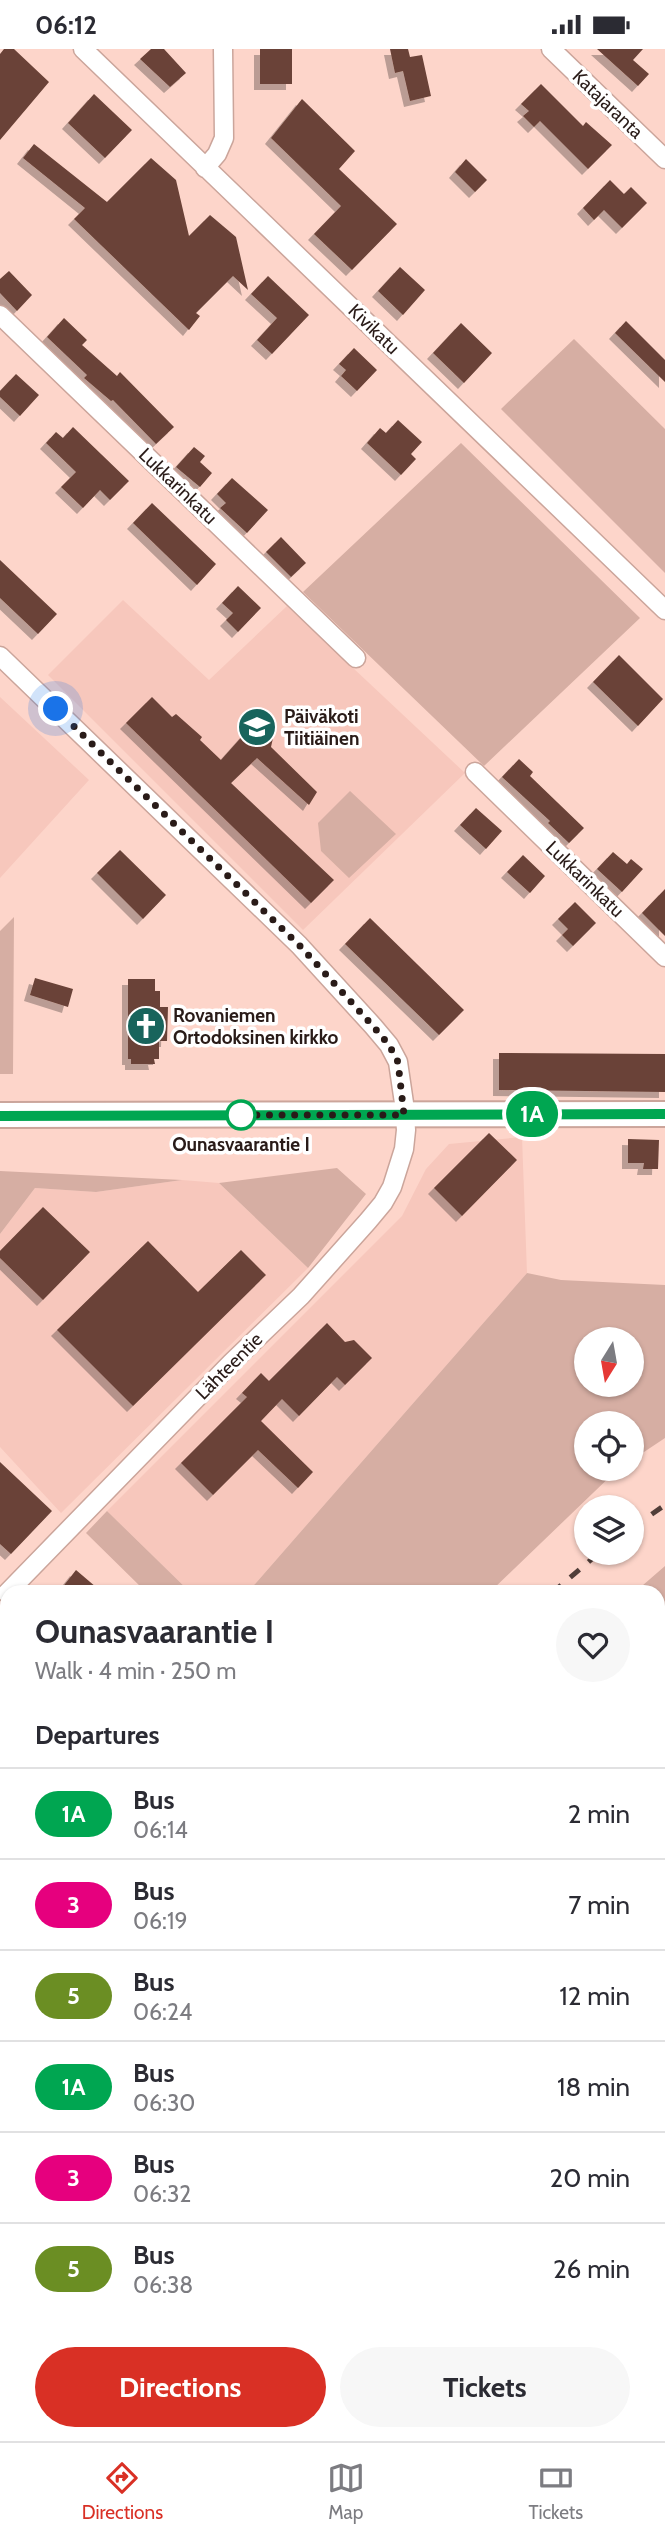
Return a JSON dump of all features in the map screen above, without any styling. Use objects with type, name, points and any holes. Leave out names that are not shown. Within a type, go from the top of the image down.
[{"type":"street","name":"Kivikatu","points":[[83,49],[665,610]]},
{"type":"street","points":[[205,168],[217,154],[225,138],[223,49]]},
{"type":"street","name":"Katajaranta","points":[[551,49],[665,159]]},
{"type":"street","name":"Lukkarinkatu","points":[[0,315],[355,658]]},
{"type":"street","name":"Lähteentie","points":[[0,656],[289,936],[373,1026],[389,1045],[398,1062],[404,1115],[404,1149],[396,1177],[383,1203],[302,1296],[231,1363],[15,1585]]},
{"type":"street","name":"Lukkarinkatu","points":[[475,772],[665,957]]},
{"type":"street","points":[[0,1115],[665,1114]]},
{"type":"shaded area","points":[[574,339],[665,429],[665,573],[501,409]]},
{"type":"shaded area","points":[[461,443],[640,618],[484,766],[303,592]]},
{"type":"shaded area","name":"Päiväkoti Tiitiäinen","points":[[123,600],[209,680],[287,606],[465,773],[303,930],[48,675]]},
{"type":"shaded area","points":[[0,697],[89,780],[0,878]]},
{"type":"shaded area","points":[[350,791],[396,834],[349,878],[321,851],[318,823]]},
{"type":"shaded area","points":[[14,917],[13,1074],[0,1074],[0,931]]},
{"type":"shaded area","points":[[522,1137],[527,1273],[254,1585],[183,1585],[107,1511],[402,1216],[426,1169],[449,1144]]},
{"type":"shaded area","points":[[337,1168],[366,1194],[308,1268],[219,1183]]},
{"type":"shaded area","points":[[0,1171],[182,1180],[96,1192],[35,1188],[0,1234]]},
{"type":"shaded area","points":[[182,1180],[219,1183],[308,1268],[61,1513],[0,1447],[0,1234],[35,1188],[96,1192]]},
{"type":"shaded area","points":[[527,1273],[561,1280],[665,1285],[665,1438],[644,1452],[644,1411],[574,1411],[574,1481],[605,1481],[591,1495],[574,1495],[574,1511],[497,1585],[254,1585]]},
{"type":"shaded area","points":[[107,1511],[183,1585],[139,1585],[86,1533]]},
{"type":"shaded area","points":[[665,1566],[665,1585],[643,1585]]},
{"type":"building","points":[[4,49],[14,49],[49,82],[0,140],[0,54]]},
{"type":"building","points":[[151,49],[164,49],[186,73],[170,87],[140,59]]},
{"type":"building","points":[[260,49],[292,49],[292,84],[260,84]]},
{"type":"building","points":[[390,49],[408,49],[410,57],[422,55],[431,96],[410,101],[403,71],[395,73]]},
{"type":"building","points":[[597,49],[643,49],[633,60],[649,74],[638,86]]},
{"type":"building","points":[[541,84],[583,126],[586,122],[612,145],[588,169],[540,121],[534,127],[523,116],[529,111],[521,104]]},
{"type":"building","points":[[94,94],[132,130],[105,158],[68,123]]},
{"type":"building","points":[[302,99],[355,151],[339,169],[397,224],[352,270],[314,234],[341,206],[271,138]]},
{"type":"building","points":[[34,144],[107,202],[151,158],[176,180],[189,236],[210,215],[236,237],[248,290],[233,276],[196,313],[200,316],[189,330],[74,219],[85,208],[23,158]]},
{"type":"building","points":[[466,159],[487,180],[475,192],[455,172]]},
{"type":"building","points":[[610,180],[624,194],[631,187],[647,203],[622,228],[604,210],[594,220],[583,208]]},
{"type":"building","points":[[400,267],[425,290],[403,315],[378,291]]},
{"type":"building","points":[[9,271],[32,295],[17,311],[0,293],[0,279]]},
{"type":"building","points":[[268,276],[309,315],[272,354],[257,340],[277,318],[251,294]]},
{"type":"building","points":[[64,318],[87,340],[82,345],[117,376],[120,372],[174,427],[156,444],[113,400],[84,378],[87,375],[47,337]]},
{"type":"building","points":[[626,321],[665,360],[665,382],[615,333]]},
{"type":"building","points":[[461,323],[492,353],[464,383],[433,353]]},
{"type":"building","points":[[354,348],[377,370],[357,391],[341,376],[346,370],[339,364]]},
{"type":"building","points":[[16,374],[39,395],[20,416],[0,397],[0,391]]},
{"type":"building","points":[[398,420],[422,442],[411,454],[416,459],[401,475],[367,443],[380,428],[386,433]]},
{"type":"building","points":[[73,427],[129,481],[110,500],[100,490],[83,508],[61,487],[76,472],[46,443],[56,432],[63,438]]},
{"type":"building","points":[[194,447],[205,456],[200,462],[212,473],[200,487],[176,467]]},
{"type":"building","points":[[232,478],[268,510],[247,533],[220,508],[226,503],[217,494]]},
{"type":"building","points":[[152,503],[216,564],[197,585],[133,523]]},
{"type":"building","points":[[281,537],[306,563],[291,577],[266,552]]},
{"type":"building","points":[[0,560],[57,614],[38,634],[0,598]]},
{"type":"building","points":[[238,586],[261,608],[238,632],[226,620],[233,613],[222,603]]},
{"type":"building","points":[[619,655],[663,699],[638,726],[593,682]]},
{"type":"building","points":[[152,697],[172,717],[176,714],[202,737],[200,740],[221,760],[254,723],[273,738],[271,747],[317,792],[309,805],[257,758],[231,783],[334,880],[311,903],[126,723]]},
{"type":"building","points":[[519,759],[533,772],[530,776],[584,828],[569,843],[548,823],[550,821],[502,777]]},
{"type":"building","points":[[476,808],[502,831],[486,849],[460,825]]},
{"type":"building","points":[[120,850],[166,895],[143,919],[97,873]]},
{"type":"building","points":[[613,852],[627,864],[631,859],[643,869],[622,892],[597,869]]},
{"type":"building","points":[[523,855],[545,876],[530,893],[507,872]]},
{"type":"building","points":[[665,889],[665,936],[642,913]]},
{"type":"building","points":[[575,902],[596,923],[573,946],[562,935],[568,929],[558,919]]},
{"type":"building","points":[[370,918],[464,1010],[439,1035],[345,944]]},
{"type":"building","points":[[35,978],[73,989],[68,1007],[30,995]]},
{"type":"building","points":[[128,979],[155,979],[155,991],[160,991],[160,1007],[168,1007],[167,1041],[159,1041],[159,1059],[154,1059],[155,1064],[131,1064],[131,1059],[128,1059]]},
{"type":"building","points":[[499,1053],[665,1054],[665,1092],[499,1090]]},
{"type":"building","points":[[489,1133],[517,1160],[462,1216],[434,1188]]},
{"type":"building","points":[[628,1139],[659,1140],[658,1169],[643,1169],[644,1163],[628,1163]]},
{"type":"building","points":[[43,1207],[90,1252],[43,1300],[0,1258],[0,1251]]},
{"type":"building","points":[[148,1241],[198,1292],[241,1250],[266,1275],[133,1406],[57,1330]]},
{"type":"building","points":[[327,1323],[345,1342],[354,1340],[372,1358],[345,1385],[337,1377],[299,1416],[282,1399],[261,1421],[313,1472],[298,1488],[258,1450],[213,1495],[181,1463],[247,1397],[242,1393],[261,1373],[269,1381]]},
{"type":"building","points":[[0,1462],[52,1511],[11,1554],[0,1544]]},
{"type":"building","points":[[76,1570],[94,1585],[64,1585]]},
{"type":"railway","points":[[644,1520],[665,1505]]},
{"type":"railway","points":[[561,1585],[585,1565]]},
{"type":"bus line","name":"1A","points":[[0,1116],[665,1114]]},
{"type":"place","name":"Päiväkoti Tiitiäinen","points":[[257,727]]},
{"type":"place","name":"Rovaniemen Ortodoksinen kirkko","points":[[146,1026]]},
{"type":"place","name":"Ounasvaarantie I","points":[[241,1115]]},
{"type":"route","points":[[56,709],[301,947],[373,1026],[389,1045],[398,1062],[404,1115],[241,1115]]}]
